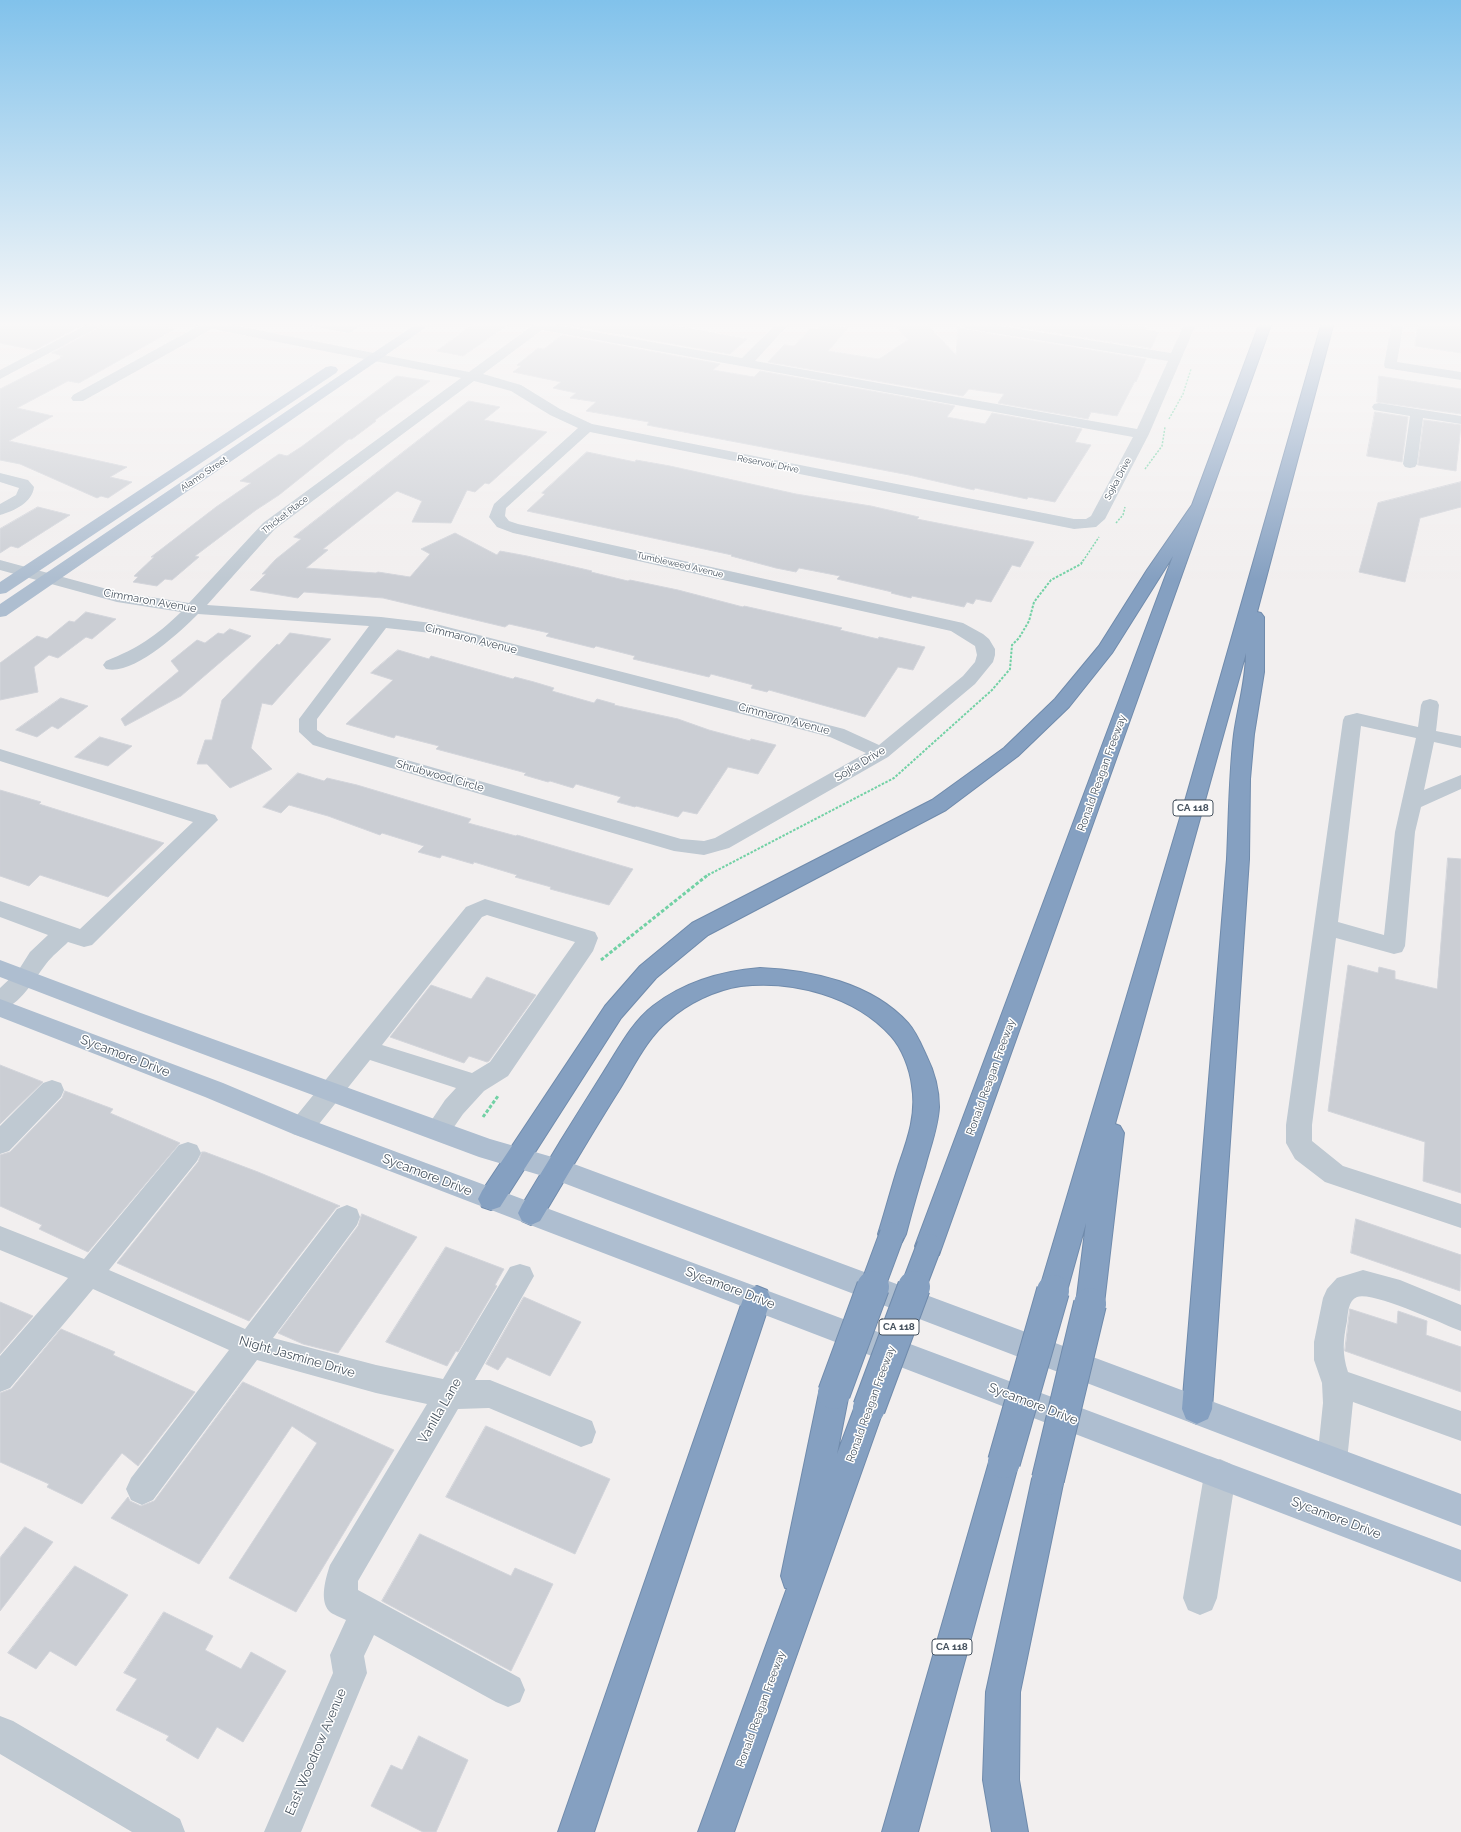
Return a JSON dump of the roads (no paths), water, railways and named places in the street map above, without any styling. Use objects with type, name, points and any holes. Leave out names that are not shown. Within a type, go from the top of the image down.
[{"type":"highway","name":"Ronald Reagan Freeway","points":[[716,1832],[869,1408],[1235,407]]},
{"type":"highway","name":"CA 118","points":[[900,1832],[1004,1462],[1119,1068],[1305,407]]},
{"type":"highway","points":[[491,1199],[613,1012],[648,972],[700,929],[760,896],[939,805],[1011,752],[1062,702],[1106,649],[1155,570],[1200,504]]},
{"type":"highway","points":[[1197,1410],[1238,859],[1243,742],[1254,672],[1256,584]]},
{"type":"highway","points":[[531,1213],[643,1032],[660,1013],[686,996],[710,986],[732,980],[768,977],[799,979],[827,987],[861,1001],[881,1014],[900,1030],[914,1053],[925,1088],[925,1123],[892,1234],[834,1393],[781,1652]]},
{"type":"highway","points":[[1010,1832],[1001,1780],[1003,1692],[1048,1479],[1090,1304],[1119,1068]]},
{"type":"highway","points":[[576,1832],[758,1299]]},
{"type":"main road","name":"Alamo Street","points":[[0,589],[275,407]]},
{"type":"main road","name":"Alamo Street","points":[[0,612],[303,407]]},
{"type":"main road","points":[[0,968],[488,1149],[557,1169],[1461,1510]]},
{"type":"main road","name":"Sycamore Drive","points":[[0,1008],[214,1090],[302,1127],[1220,1475],[1259,1488],[1461,1566]]},
{"type":"street","name":"Thicket Place","points":[[112,665],[140,653],[157,642],[193,609],[245,550],[269,526],[429,407]]},
{"type":"street","name":"Reservoir Drive","points":[[548,407],[587,427],[1074,524],[1090,524]]},
{"type":"street","points":[[996,407],[1142,434]]},
{"type":"street","name":"Sojka Drive","points":[[1090,524],[1097,519],[1142,434],[1154,407]]},
{"type":"street","points":[[1382,407],[1461,420]]},
{"type":"street","points":[[1410,464],[1417,413]]},
{"type":"street","name":"Tumbleweed Avenue","points":[[587,427],[499,507],[497,517],[503,524],[513,528],[957,627],[972,634],[980,640],[985,647]]},
{"type":"street","points":[[0,477],[23,483],[26,487],[26,493],[21,499],[0,510]]},
{"type":"street","name":"Cimmaron Avenue","points":[[0,564],[48,579],[117,597],[193,609],[381,622],[432,628],[812,726],[837,733],[882,753]]},
{"type":"street","name":"Shrubwood Circle","points":[[381,622],[308,719],[308,732],[320,741],[681,846],[704,848]]},
{"type":"street","name":"Sojka Drive","points":[[704,848],[722,843],[882,753],[980,669],[987,655],[985,647]]},
{"type":"street","points":[[1326,927],[1394,946],[1405,832],[1426,734],[1430,706]]},
{"type":"street","points":[[1461,742],[1357,719],[1352,720],[1299,1125],[1300,1143],[1304,1151],[1334,1174],[1461,1216]]},
{"type":"street","points":[[0,755],[208,820],[84,939],[0,909]]},
{"type":"street","points":[[1411,803],[1461,781]]},
{"type":"street","points":[[302,1127],[366,1049],[474,912],[485,907],[587,938],[585,945],[500,1069],[475,1084],[454,1107],[438,1130]]},
{"type":"street","points":[[0,1002],[26,978],[38,958],[64,932]]},
{"type":"street","points":[[366,1049],[475,1084]]},
{"type":"street","points":[[0,1143],[52,1090]]},
{"type":"street","points":[[0,1378],[89,1274],[188,1153]]},
{"type":"street","points":[[142,1489],[347,1217]]},
{"type":"street","name":"Night Jasmine Drive","points":[[0,1238],[89,1274],[250,1345],[376,1379],[449,1395],[490,1394],[581,1432]]},
{"type":"street","name":"Vanilla Lane","points":[[367,1613],[341,1599],[342,1577],[520,1276]]},
{"type":"street","points":[[1332,1461],[1338,1404],[1337,1383],[1329,1360],[1328,1342],[1337,1298],[1347,1287],[1363,1284],[1400,1293],[1461,1318]]},
{"type":"street","points":[[1337,1383],[1367,1392],[1461,1426]]},
{"type":"street","points":[[1200,1598],[1220,1475]]},
{"type":"street","points":[[367,1613],[508,1690]]},
{"type":"street","name":"East Woodrow Avenue","points":[[282,1832],[350,1673],[347,1655],[367,1613]]},
{"type":"street","points":[[0,1734],[167,1832]]}]
